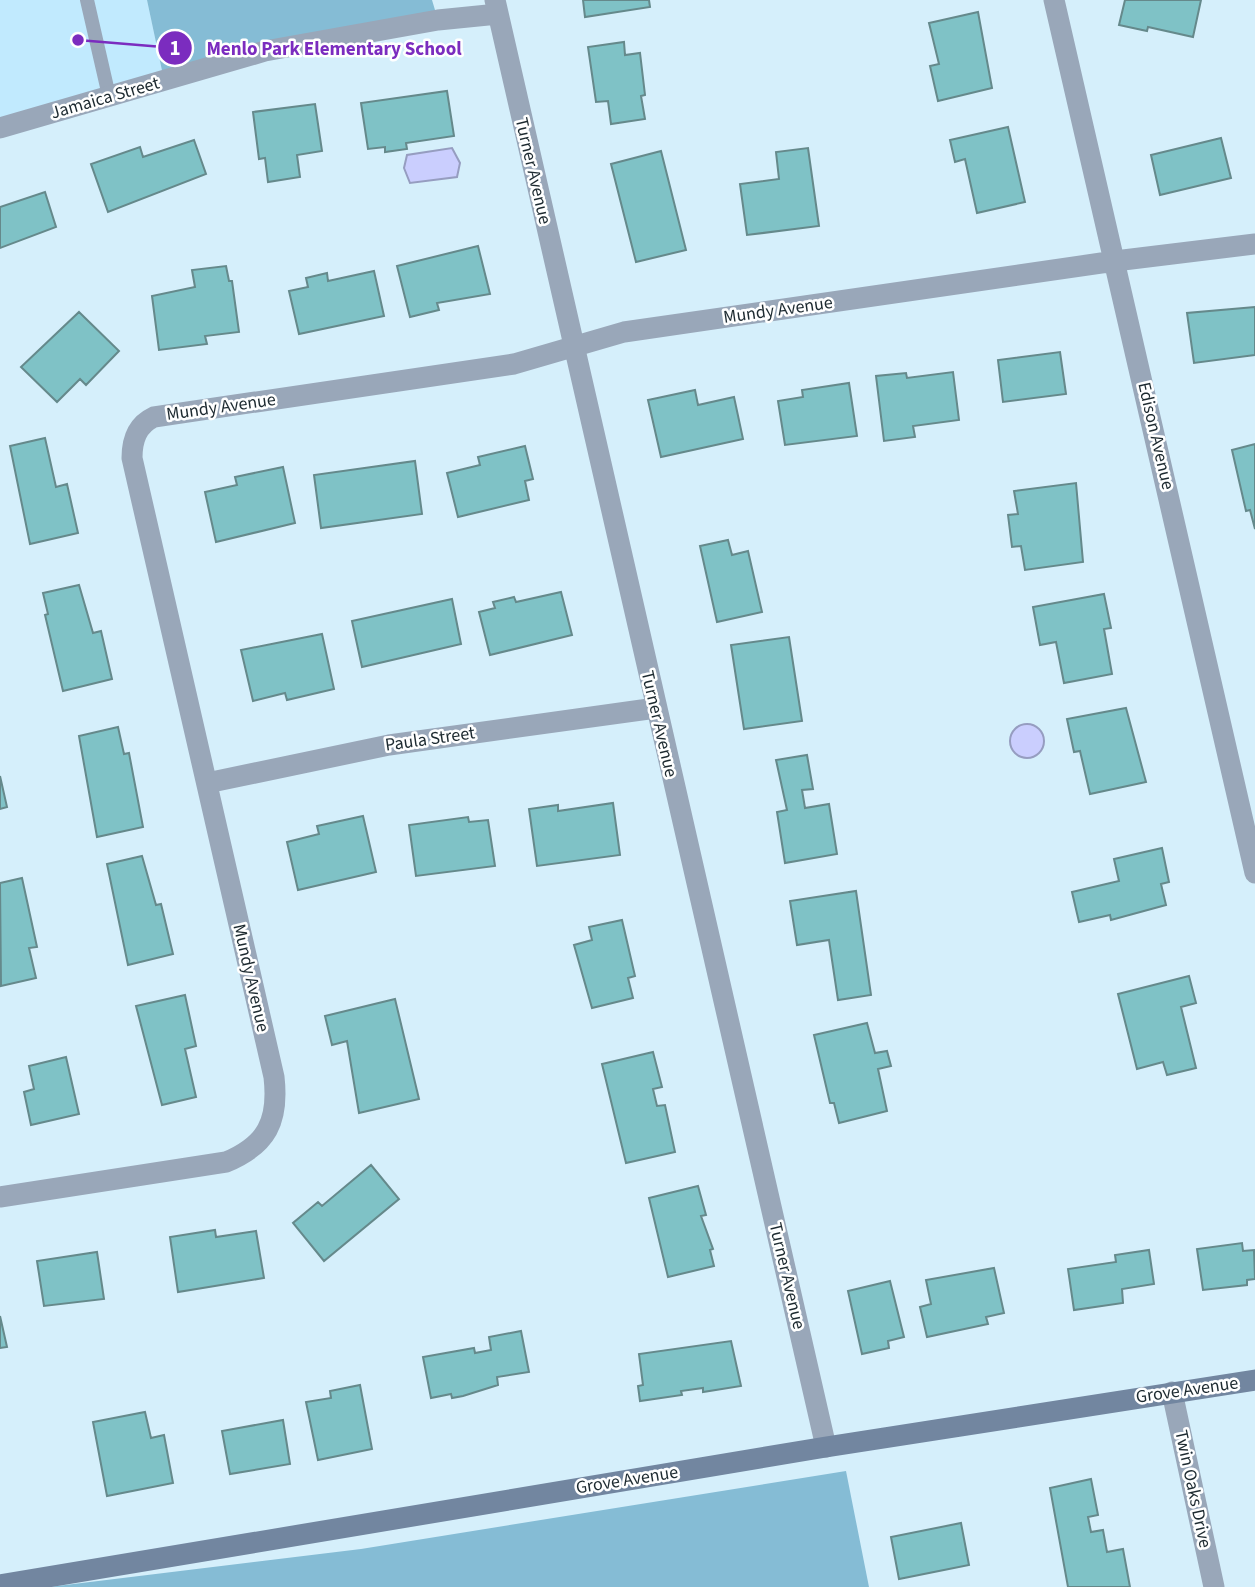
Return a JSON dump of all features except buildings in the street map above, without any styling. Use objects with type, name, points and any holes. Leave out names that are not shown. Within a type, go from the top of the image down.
[{"type":"street","name":"Edison Avenue","points":[[1054,0],[1255,873]]},
{"type":"street","name":"Jamaica Street","points":[[0,128],[289,46],[496,7]]},
{"type":"street","name":"Turner Avenue","points":[[496,7],[826,1447]]},
{"type":"street","name":"Mundy Avenue","points":[[0,1197],[226,1162],[257,1144],[268,1130],[275,1114],[274,1077],[132,458],[132,445],[143,422],[154,417],[514,364],[624,332],[1115,261],[1255,244]]},
{"type":"street","name":"Paula Street","points":[[207,783],[389,745],[656,708]]},
{"type":"street","name":"Grove Avenue","points":[[0,1585],[826,1447],[1255,1380]]},
{"type":"street","name":"Twin Oaks Drive","points":[[1172,1392],[1213,1587]]},
{"type":"lane","points":[[87,0],[109,96]]},
{"type":"shaded area","points":[[0,0],[147,0],[164,80],[0,130]]},
{"type":"shaded area","points":[[147,0],[432,0],[438,20],[164,80]]},
{"type":"shaded area","points":[[452,148],[460,163],[457,177],[410,183],[404,168],[407,155]]},
{"type":"shaded area","points":[[1027,724],[1039,729],[1044,741],[1039,753],[1027,758],[1015,753],[1010,741],[1015,729]]},
{"type":"shaded area","points":[[846,1471],[869,1587],[49,1587],[361,1549]]},
{"type":"place","name":"Menlo Park Elementary School","points":[[78,40]]}]
